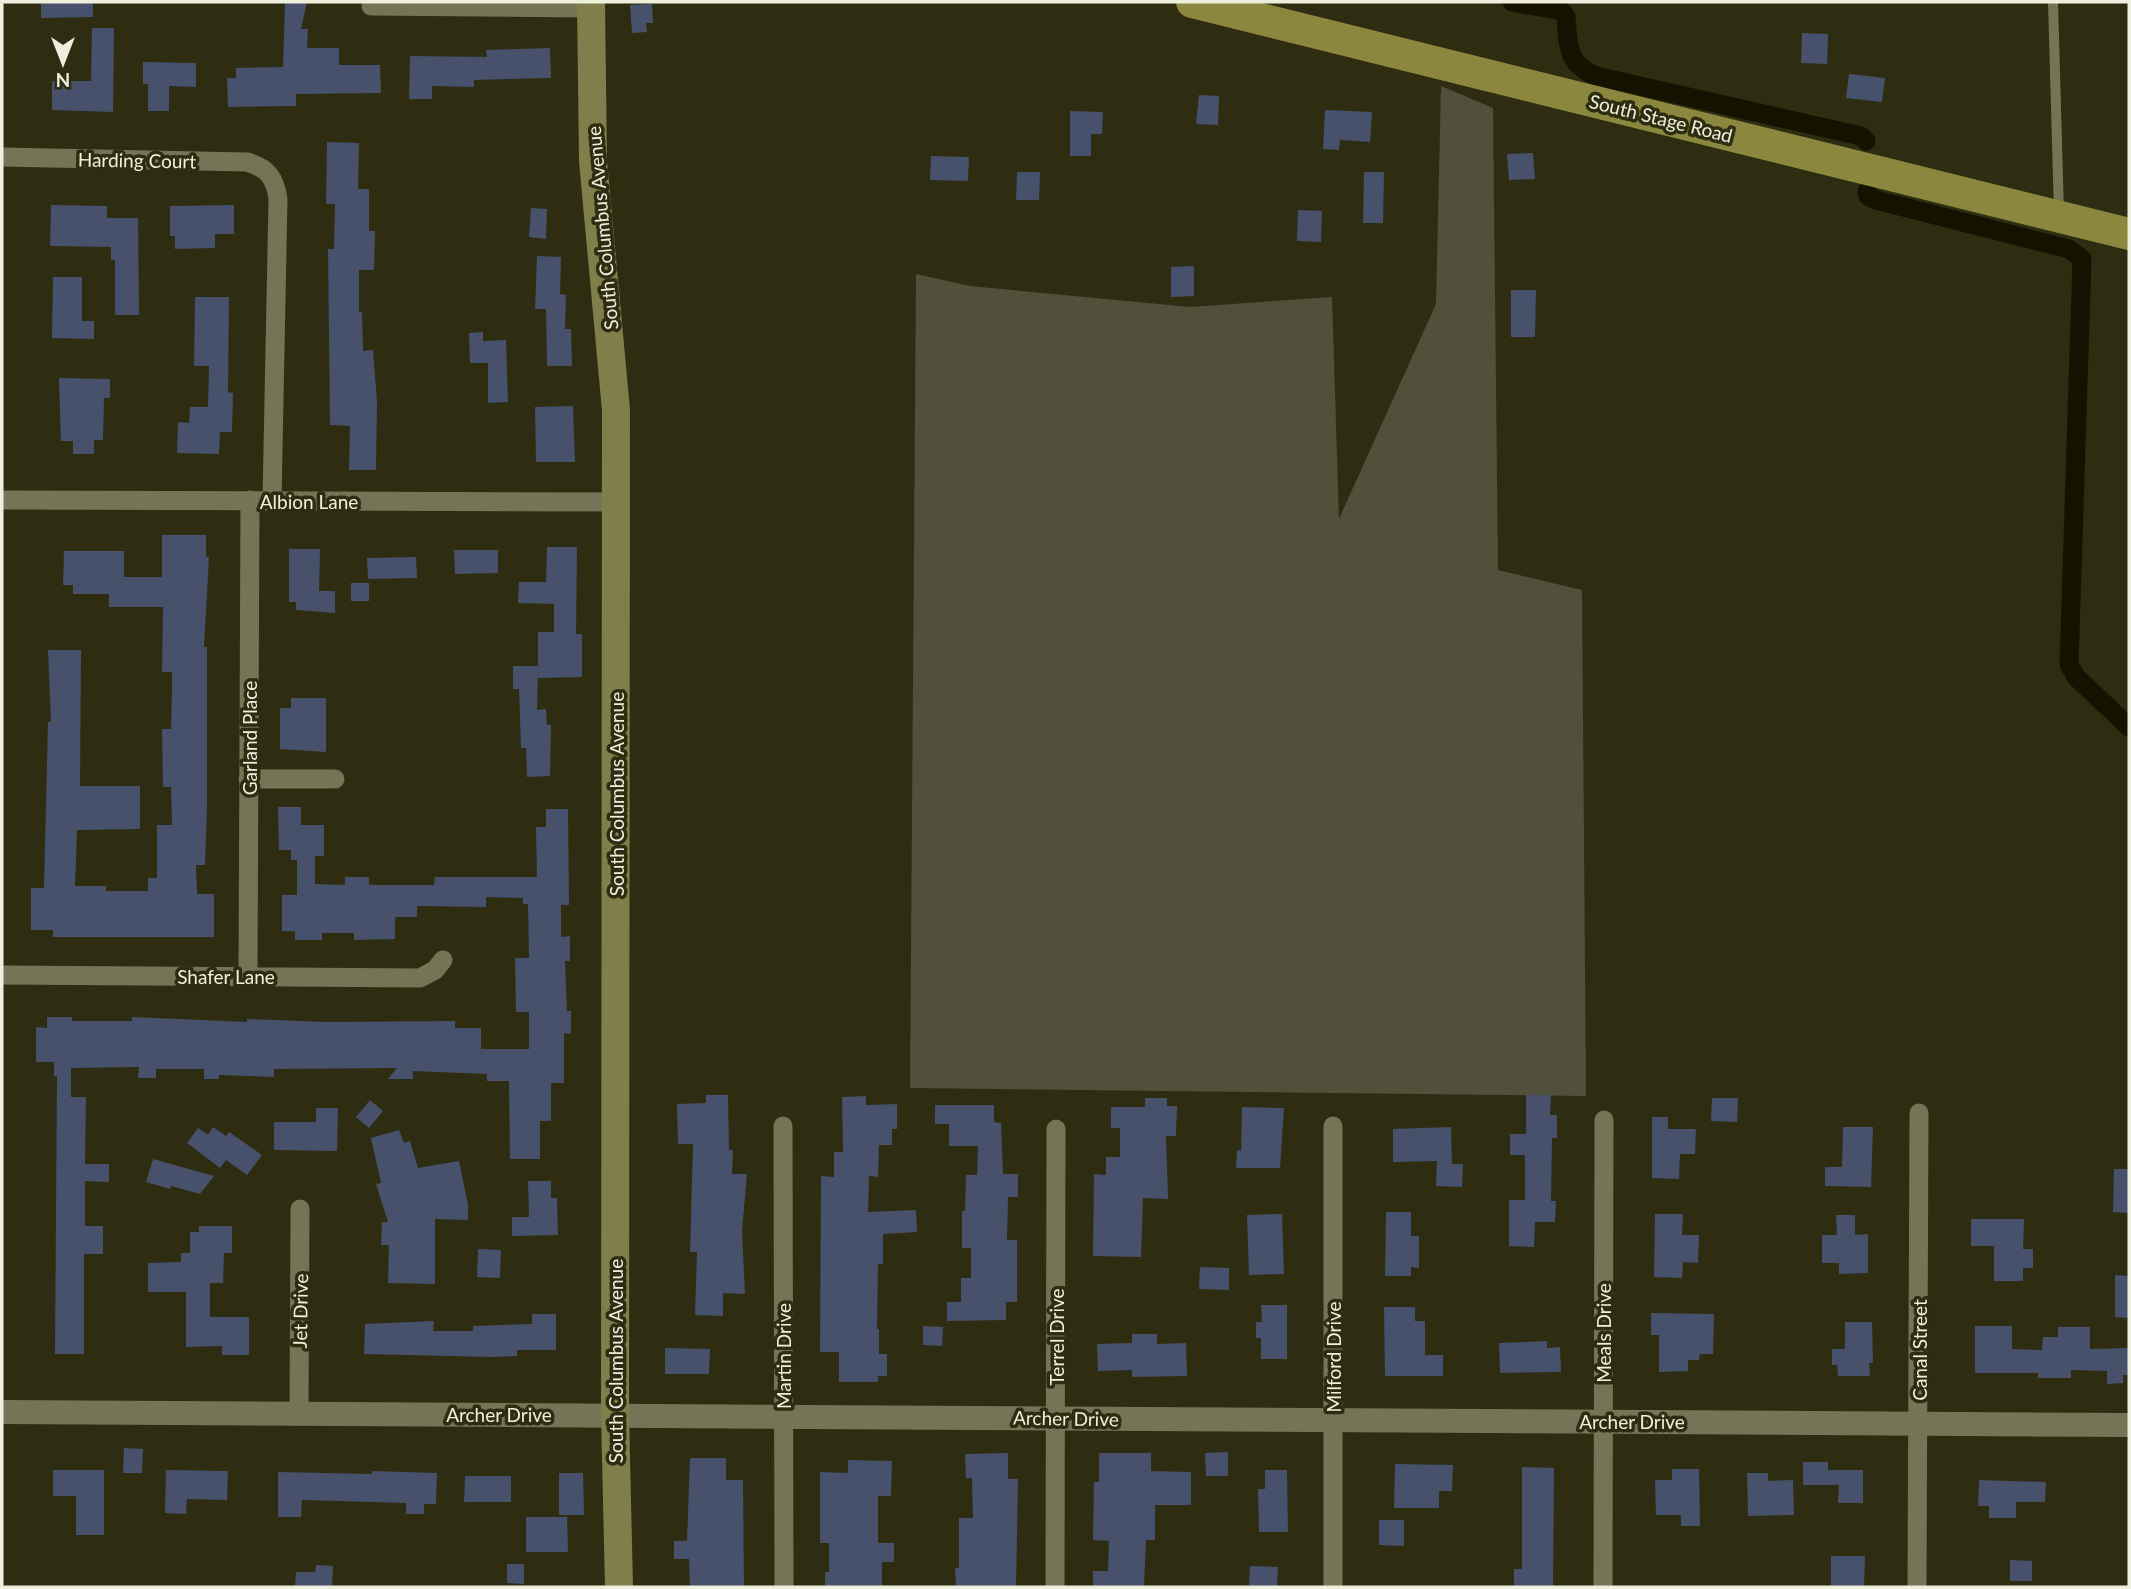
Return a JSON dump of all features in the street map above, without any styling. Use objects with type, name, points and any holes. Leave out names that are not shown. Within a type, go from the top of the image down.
[{"type":"main road","name":"South Stage Road","points":[[1192,2],[1263,15],[2129,234]]},
{"type":"main road","name":"South Columbus Avenue","points":[[591,5],[593,160],[615,398],[617,502],[615,1414],[619,1587]]},
{"type":"street","points":[[371,6],[591,5]]},
{"type":"street","name":"Harding Court","points":[[2,157],[247,162],[261,166],[270,173],[278,199],[272,500]]},
{"type":"street","name":"Albion Lane","points":[[2,500],[617,502]]},
{"type":"street","name":"Garland Place","points":[[248,976],[250,500]]},
{"type":"street","points":[[248,779],[335,779]]},
{"type":"street","name":"Shafer Lane","points":[[2,975],[420,978],[435,970],[443,960]]},
{"type":"street","name":"Canal Street","points":[[1917,1587],[1919,1113]]},
{"type":"street","name":"Meals Drive","points":[[1603,1587],[1604,1120]]},
{"type":"street","name":"Martin Drive","points":[[783,1126],[784,1587]]},
{"type":"street","name":"Milford Drive","points":[[1333,1587],[1334,1126]]},
{"type":"street","name":"Terrel Drive","points":[[1055,1587],[1056,1129]]},
{"type":"street","name":"Jet Drive","points":[[299,1413],[300,1209]]},
{"type":"street","name":"Archer Drive","points":[[2,1412],[2129,1425]]},
{"type":"lane","points":[[2053,2],[2060,217]]},
{"type":"green space","points":[[1441,86],[1493,108],[1498,570],[1582,590],[1586,1096],[910,1088],[916,274],[970,286],[1190,307],[1332,297],[1339,519],[1436,304]]},
{"type":"building","points":[[41,2],[93,2],[93,17],[41,18]]},
{"type":"building","points":[[285,2],[307,2],[301,29],[308,29],[307,48],[339,48],[339,65],[380,65],[381,93],[296,94],[296,106],[228,107],[227,78],[236,78],[236,68],[283,67]]},
{"type":"building","points":[[652,4],[653,23],[646,23],[647,32],[632,33],[630,5]]},
{"type":"building","points":[[92,28],[114,28],[113,112],[52,110],[52,81],[91,81]]},
{"type":"building","points":[[1802,33],[1828,34],[1827,64],[1801,63]]},
{"type":"building","points":[[550,48],[551,78],[474,80],[474,87],[432,86],[432,99],[409,99],[410,56],[487,57],[486,50]]},
{"type":"building","points":[[143,62],[196,63],[196,87],[169,86],[169,111],[148,111],[148,84],[143,84]]},
{"type":"building","points":[[1849,74],[1885,78],[1882,102],[1846,98]]},
{"type":"building","points":[[1199,95],[1219,96],[1218,125],[1196,124]]},
{"type":"building","points":[[1325,110],[1372,112],[1370,142],[1340,140],[1339,150],[1323,149]]},
{"type":"building","points":[[1070,111],[1103,112],[1102,134],[1091,134],[1091,156],[1070,156]]},
{"type":"building","points":[[327,142],[359,143],[358,189],[369,189],[369,231],[375,231],[374,270],[359,270],[359,312],[362,312],[363,351],[373,350],[377,401],[376,470],[349,470],[350,426],[330,425],[328,249],[334,249],[335,204],[326,204]]},
{"type":"building","points":[[1533,153],[1535,179],[1509,180],[1507,154]]},
{"type":"building","points":[[931,156],[969,157],[968,181],[930,180]]},
{"type":"building","points":[[1017,172],[1040,172],[1039,200],[1016,200]]},
{"type":"building","points":[[1364,172],[1384,172],[1383,223],[1363,223]]},
{"type":"building","points":[[51,205],[107,206],[107,218],[138,218],[139,315],[115,315],[115,260],[111,260],[111,247],[50,246]]},
{"type":"building","points":[[234,205],[234,234],[215,234],[215,248],[175,249],[175,236],[170,236],[170,206]]},
{"type":"building","points":[[531,208],[547,209],[546,239],[529,237]]},
{"type":"building","points":[[1298,210],[1322,211],[1321,242],[1297,241]]},
{"type":"building","points":[[537,256],[561,257],[560,294],[566,295],[565,329],[571,329],[572,366],[547,366],[546,309],[535,309]]},
{"type":"building","points":[[1194,266],[1194,296],[1171,297],[1171,267]]},
{"type":"building","points":[[53,277],[82,277],[82,321],[94,321],[94,339],[52,338]]},
{"type":"building","points":[[1511,290],[1536,290],[1535,337],[1511,337]]},
{"type":"building","points":[[195,297],[229,297],[228,392],[233,393],[232,432],[220,432],[219,454],[177,453],[178,422],[189,423],[190,407],[208,407],[209,366],[194,366]]},
{"type":"building","points":[[483,332],[483,341],[506,340],[508,402],[488,403],[488,363],[470,363],[469,333]]},
{"type":"building","points":[[59,378],[110,379],[110,398],[104,398],[103,440],[94,440],[94,454],[73,454],[73,441],[61,441]]},
{"type":"building","points":[[573,406],[575,462],[536,462],[535,407]]},
{"type":"building","points":[[162,535],[206,535],[206,557],[209,557],[204,647],[207,647],[205,865],[196,865],[197,894],[214,894],[214,937],[53,937],[53,930],[31,930],[31,888],[44,888],[48,722],[51,722],[48,650],[81,650],[80,786],[140,786],[140,829],[77,830],[75,886],[106,886],[106,891],[148,891],[148,878],[157,878],[157,825],[172,825],[171,787],[163,787],[162,729],[171,729],[172,672],[162,672],[163,607],[109,607],[109,594],[73,594],[73,585],[63,585],[64,551],[124,551],[124,577],[162,577]]},
{"type":"building","points":[[547,547],[577,547],[576,634],[582,634],[582,677],[538,678],[538,632],[554,632],[554,604],[518,603],[519,582],[546,582]]},
{"type":"building","points":[[289,549],[320,549],[319,591],[335,591],[335,613],[296,610],[296,602],[289,602]]},
{"type":"building","points":[[454,550],[498,550],[498,573],[455,574]]},
{"type":"building","points":[[416,557],[417,578],[368,579],[367,558]]},
{"type":"building","points":[[351,583],[369,583],[369,601],[351,601]]},
{"type":"building","points":[[513,666],[538,666],[537,710],[546,709],[547,725],[551,725],[550,776],[527,777],[526,748],[521,748],[519,689],[513,689]]},
{"type":"building","points":[[291,698],[326,698],[326,752],[280,749],[280,708],[291,708]]},
{"type":"building","points":[[278,807],[301,807],[301,825],[324,825],[324,856],[315,856],[315,884],[345,885],[345,877],[369,877],[369,885],[434,885],[435,877],[537,877],[536,827],[546,827],[546,809],[568,809],[569,905],[561,905],[561,937],[570,936],[570,961],[565,961],[567,1011],[571,1011],[571,1034],[564,1033],[564,1083],[551,1083],[551,1121],[540,1121],[540,1159],[510,1159],[509,1081],[487,1081],[487,1074],[413,1071],[413,1079],[388,1079],[397,1068],[274,1069],[274,1077],[219,1075],[219,1079],[204,1079],[204,1069],[156,1069],[156,1078],[138,1078],[139,1067],[71,1068],[71,1097],[86,1097],[85,1164],[109,1164],[109,1182],[85,1181],[85,1226],[103,1226],[103,1254],[84,1254],[84,1354],[55,1354],[57,1076],[54,1076],[54,1062],[36,1062],[36,1027],[47,1028],[47,1017],[72,1017],[72,1021],[132,1021],[132,1017],[247,1022],[247,1019],[327,1022],[455,1021],[455,1028],[481,1028],[481,1049],[529,1049],[529,1012],[516,1012],[515,958],[529,958],[528,904],[523,904],[523,898],[486,897],[486,907],[417,906],[417,917],[395,917],[395,939],[354,940],[354,933],[322,933],[322,940],[295,940],[295,931],[282,931],[282,895],[297,895],[297,860],[291,860],[291,850],[279,850]]},
{"type":"building","points":[[706,1095],[728,1095],[729,1150],[733,1150],[732,1174],[747,1174],[742,1231],[745,1294],[723,1293],[723,1316],[695,1315],[697,1252],[690,1252],[693,1144],[678,1144],[677,1104],[706,1103]]},
{"type":"building","points":[[1526,1095],[1551,1095],[1550,1115],[1557,1115],[1557,1138],[1552,1138],[1551,1201],[1556,1201],[1555,1222],[1535,1222],[1534,1247],[1509,1246],[1509,1200],[1525,1200],[1525,1155],[1510,1155],[1510,1134],[1526,1134]]},
{"type":"building","points":[[866,1096],[866,1105],[897,1104],[897,1129],[892,1129],[892,1145],[879,1145],[878,1177],[869,1176],[868,1212],[916,1210],[917,1232],[883,1234],[883,1264],[878,1264],[877,1329],[879,1354],[887,1354],[887,1376],[878,1376],[878,1382],[839,1382],[839,1352],[820,1352],[821,1176],[834,1177],[834,1152],[843,1152],[842,1097]]},
{"type":"building","points":[[1145,1098],[1167,1098],[1167,1106],[1177,1106],[1176,1136],[1166,1136],[1168,1199],[1143,1198],[1141,1257],[1093,1256],[1094,1174],[1106,1175],[1106,1157],[1120,1157],[1120,1128],[1111,1128],[1111,1107],[1145,1107]]},
{"type":"building","points":[[1712,1098],[1738,1098],[1737,1122],[1711,1121]]},
{"type":"building","points":[[370,1100],[383,1111],[369,1128],[356,1117]]},
{"type":"building","points":[[935,1105],[994,1105],[994,1122],[1001,1123],[1003,1174],[1018,1174],[1018,1197],[1008,1197],[1007,1240],[1017,1240],[1017,1302],[1006,1302],[1006,1320],[947,1321],[947,1302],[961,1302],[961,1278],[971,1278],[971,1248],[962,1248],[962,1211],[965,1211],[966,1175],[977,1175],[978,1146],[949,1146],[949,1124],[935,1124]]},
{"type":"building","points":[[1242,1107],[1284,1108],[1280,1168],[1236,1168],[1237,1150],[1241,1151]]},
{"type":"building","points":[[316,1108],[338,1108],[337,1151],[274,1150],[274,1122],[316,1122]]},
{"type":"building","points":[[1652,1117],[1668,1117],[1668,1129],[1696,1129],[1695,1154],[1680,1154],[1679,1179],[1652,1178]]},
{"type":"building","points":[[213,1127],[226,1136],[229,1132],[262,1155],[247,1175],[226,1160],[220,1168],[187,1143],[198,1128],[208,1135]]},
{"type":"building","points":[[1451,1127],[1452,1164],[1463,1164],[1462,1187],[1436,1186],[1437,1161],[1393,1162],[1393,1129]]},
{"type":"building","points":[[1843,1127],[1873,1127],[1871,1187],[1825,1186],[1825,1167],[1842,1167]]},
{"type":"building","points":[[399,1130],[404,1143],[410,1141],[418,1168],[459,1161],[468,1205],[468,1220],[435,1219],[435,1284],[388,1283],[389,1245],[381,1245],[382,1222],[388,1222],[376,1184],[381,1183],[371,1138]]},
{"type":"building","points":[[153,1159],[214,1176],[200,1194],[171,1186],[170,1189],[146,1182]]},
{"type":"building","points":[[2114,1169],[2129,1169],[2129,1213],[2113,1212]]},
{"type":"building","points":[[528,1181],[551,1181],[551,1198],[557,1198],[558,1235],[512,1236],[512,1217],[529,1217]]},
{"type":"building","points":[[1386,1212],[1411,1212],[1411,1236],[1419,1236],[1419,1268],[1411,1267],[1411,1276],[1385,1276]]},
{"type":"building","points":[[1282,1214],[1284,1274],[1249,1275],[1247,1215]]},
{"type":"building","points":[[1655,1214],[1683,1214],[1682,1235],[1699,1235],[1698,1263],[1683,1262],[1682,1278],[1654,1277]]},
{"type":"building","points":[[1836,1215],[1855,1215],[1855,1235],[1868,1234],[1868,1273],[1839,1274],[1839,1263],[1822,1263],[1822,1235],[1837,1235]]},
{"type":"building","points":[[1971,1219],[2024,1219],[2023,1249],[2033,1249],[2033,1268],[2023,1268],[2023,1281],[1994,1281],[1994,1246],[1971,1246]]},
{"type":"building","points":[[199,1226],[232,1226],[232,1253],[224,1253],[223,1283],[210,1283],[210,1317],[249,1317],[249,1355],[222,1355],[222,1346],[186,1347],[186,1292],[148,1292],[148,1263],[181,1262],[181,1253],[190,1253],[190,1232],[199,1232]]},
{"type":"building","points":[[478,1249],[501,1250],[500,1278],[477,1277]]},
{"type":"building","points":[[1200,1267],[1229,1268],[1229,1290],[1199,1289]]},
{"type":"building","points":[[2115,1275],[2129,1276],[2129,1318],[2115,1317]]},
{"type":"building","points":[[1261,1305],[1287,1305],[1287,1359],[1261,1359],[1261,1338],[1256,1338],[1256,1322],[1262,1322]]},
{"type":"building","points":[[1384,1307],[1415,1307],[1415,1321],[1425,1321],[1425,1355],[1443,1355],[1443,1376],[1385,1376]]},
{"type":"building","points":[[1651,1313],[1714,1314],[1713,1354],[1700,1354],[1699,1360],[1688,1360],[1688,1371],[1659,1372],[1659,1335],[1651,1335]]},
{"type":"building","points":[[532,1314],[556,1314],[556,1350],[517,1350],[517,1356],[493,1357],[364,1354],[365,1324],[434,1321],[433,1331],[473,1331],[473,1326],[532,1324]]},
{"type":"building","points":[[1845,1322],[1872,1322],[1873,1363],[1869,1363],[1870,1376],[1838,1376],[1837,1365],[1832,1365],[1832,1349],[1845,1349]]},
{"type":"building","points":[[923,1326],[943,1327],[942,1346],[923,1345]]},
{"type":"building","points":[[1975,1326],[2012,1326],[2012,1349],[2042,1350],[2043,1337],[2058,1337],[2058,1327],[2090,1327],[2090,1349],[2129,1348],[2129,1375],[2123,1375],[2123,1383],[2107,1384],[2107,1371],[2071,1370],[2071,1378],[2038,1378],[2038,1373],[1975,1373]]},
{"type":"building","points":[[1132,1334],[1157,1334],[1157,1344],[1186,1343],[1187,1376],[1132,1377],[1132,1370],[1098,1371],[1097,1344],[1132,1343]]},
{"type":"building","points":[[1547,1341],[1547,1348],[1560,1347],[1561,1372],[1500,1373],[1499,1343]]},
{"type":"building","points":[[665,1348],[710,1349],[709,1374],[665,1374]]},
{"type":"building","points":[[124,1448],[143,1449],[142,1473],[123,1473]]},
{"type":"building","points":[[1228,1452],[1228,1476],[1206,1476],[1205,1453]]},
{"type":"building","points":[[1008,1453],[1008,1479],[1018,1479],[1016,1587],[956,1587],[955,1568],[959,1568],[959,1518],[973,1518],[972,1478],[966,1478],[965,1454]]},
{"type":"building","points":[[1099,1453],[1151,1453],[1151,1471],[1191,1472],[1191,1505],[1155,1505],[1155,1540],[1146,1540],[1144,1587],[1093,1587],[1093,1571],[1108,1571],[1109,1541],[1093,1540],[1094,1482],[1099,1482]]},
{"type":"building","points":[[690,1458],[726,1458],[726,1480],[743,1480],[744,1587],[690,1587],[689,1559],[674,1559],[674,1541],[687,1541]]},
{"type":"building","points":[[848,1460],[892,1461],[891,1496],[878,1496],[878,1543],[894,1543],[894,1562],[882,1562],[882,1587],[825,1587],[825,1572],[829,1572],[829,1543],[820,1543],[820,1472],[848,1473]]},
{"type":"building","points":[[1803,1462],[1828,1462],[1828,1470],[1863,1470],[1863,1503],[1838,1503],[1839,1485],[1803,1485]]},
{"type":"building","points":[[1395,1464],[1453,1465],[1452,1491],[1439,1491],[1439,1508],[1394,1508]]},
{"type":"building","points":[[1522,1467],[1554,1468],[1553,1587],[1514,1587],[1514,1569],[1522,1569]]},
{"type":"building","points":[[1672,1469],[1699,1469],[1700,1526],[1681,1526],[1681,1515],[1656,1515],[1655,1480],[1672,1480]]},
{"type":"building","points":[[53,1470],[104,1470],[104,1535],[76,1535],[76,1496],[53,1496]]},
{"type":"building","points":[[166,1470],[228,1471],[227,1500],[187,1499],[186,1514],[165,1513]]},
{"type":"building","points":[[1265,1470],[1287,1470],[1288,1532],[1259,1532],[1258,1489],[1265,1489]]},
{"type":"building","points":[[372,1471],[437,1473],[436,1504],[424,1504],[424,1514],[406,1514],[406,1503],[302,1500],[301,1517],[278,1517],[278,1472],[372,1474]]},
{"type":"building","points":[[559,1473],[583,1473],[584,1515],[559,1515]]},
{"type":"building","points":[[1747,1473],[1768,1473],[1768,1481],[1793,1480],[1794,1515],[1748,1516]]},
{"type":"building","points":[[465,1476],[511,1476],[511,1502],[464,1502]]},
{"type":"building","points":[[1979,1480],[2046,1482],[2045,1502],[2016,1502],[2016,1518],[1989,1518],[1989,1506],[1978,1506]]},
{"type":"building","points":[[526,1517],[567,1517],[568,1552],[526,1552]]},
{"type":"building","points":[[1379,1520],[1404,1520],[1404,1546],[1379,1545]]},
{"type":"building","points":[[1831,1556],[1865,1556],[1864,1587],[1831,1587]]},
{"type":"building","points":[[2010,1560],[2032,1561],[2032,1581],[2010,1581]]},
{"type":"building","points":[[507,1564],[524,1564],[524,1584],[507,1583]]},
{"type":"building","points":[[316,1565],[333,1566],[332,1587],[295,1587],[296,1572],[315,1572]]},
{"type":"building","points":[[1250,1566],[1278,1567],[1277,1587],[1249,1587]]},
{"type":"waterway","points":[[1512,2],[1562,11],[1566,17],[1569,45],[1574,60],[1596,76],[1861,136],[1866,141]]},
{"type":"waterway","points":[[1867,191],[1868,196],[1876,200],[2069,249],[2082,259],[2069,664],[2076,677],[2129,727]]}]
